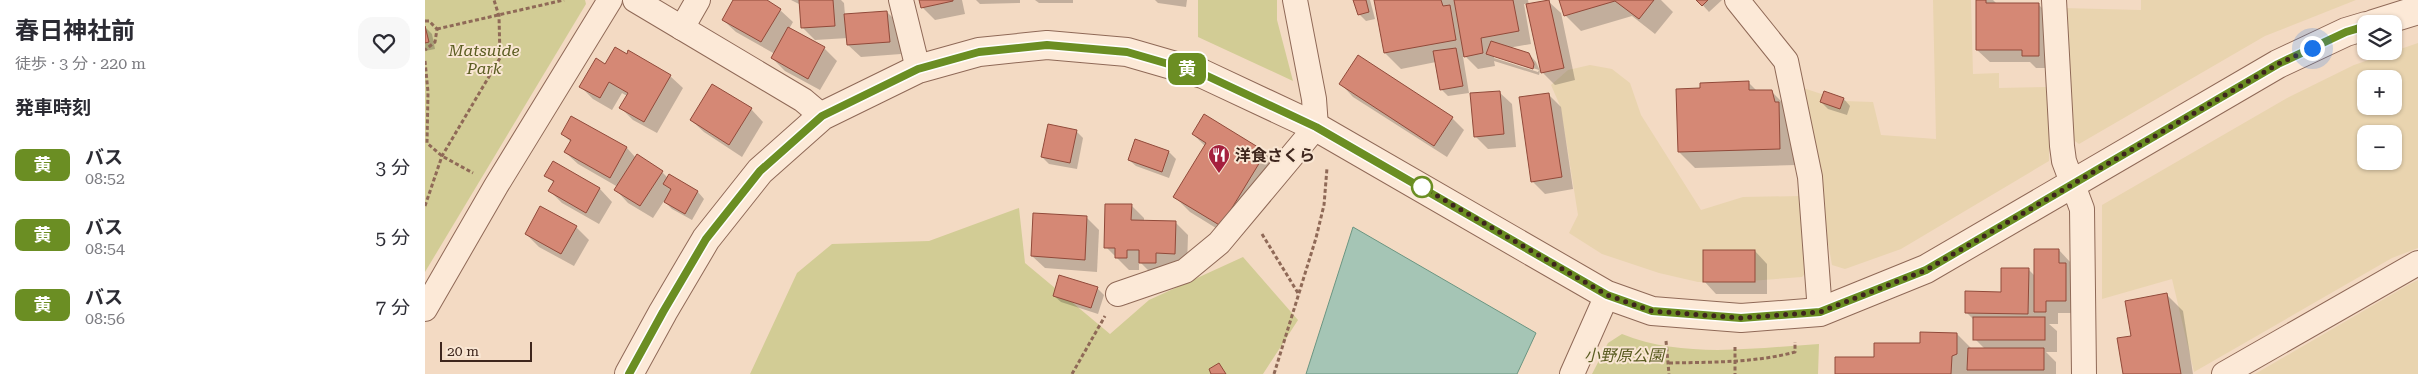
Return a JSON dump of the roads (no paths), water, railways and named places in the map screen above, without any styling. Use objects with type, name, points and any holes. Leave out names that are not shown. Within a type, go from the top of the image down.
[{"type":"street","points":[[425,309],[496,186],[610,0]]},
{"type":"street","points":[[635,0],[803,100],[822,116]]},
{"type":"street","points":[[683,28],[698,0]]},
{"type":"street","points":[[901,0],[918,69]]},
{"type":"street","points":[[1118,294],[1185,271],[1219,243],[1316,127],[1314,99],[1295,0]]},
{"type":"street","points":[[1737,0],[1786,61],[1810,177],[1820,312]]},
{"type":"street","points":[[2054,0],[2064,161],[2082,209],[2084,374]]},
{"type":"street","points":[[2395,15],[2415,7]]},
{"type":"street","points":[[629,374],[706,239],[760,171],[822,116],[918,69],[979,52],[1047,45],[1127,52],[1203,74],[1316,127],[1607,295],[1652,311],[1741,318],[1820,312],[1926,270],[2278,64],[2357,29]]},
{"type":"street","points":[[2224,374],[2418,263]]},
{"type":"street","points":[[1572,374],[1607,295]]},
{"type":"place","name":"洋食さくら","points":[[1219,174]]},
{"type":"park label","name":"Matsuide Park","points":[[484,59]]},
{"type":"park label","name":"小野原公園","points":[[1624,355]]}]
